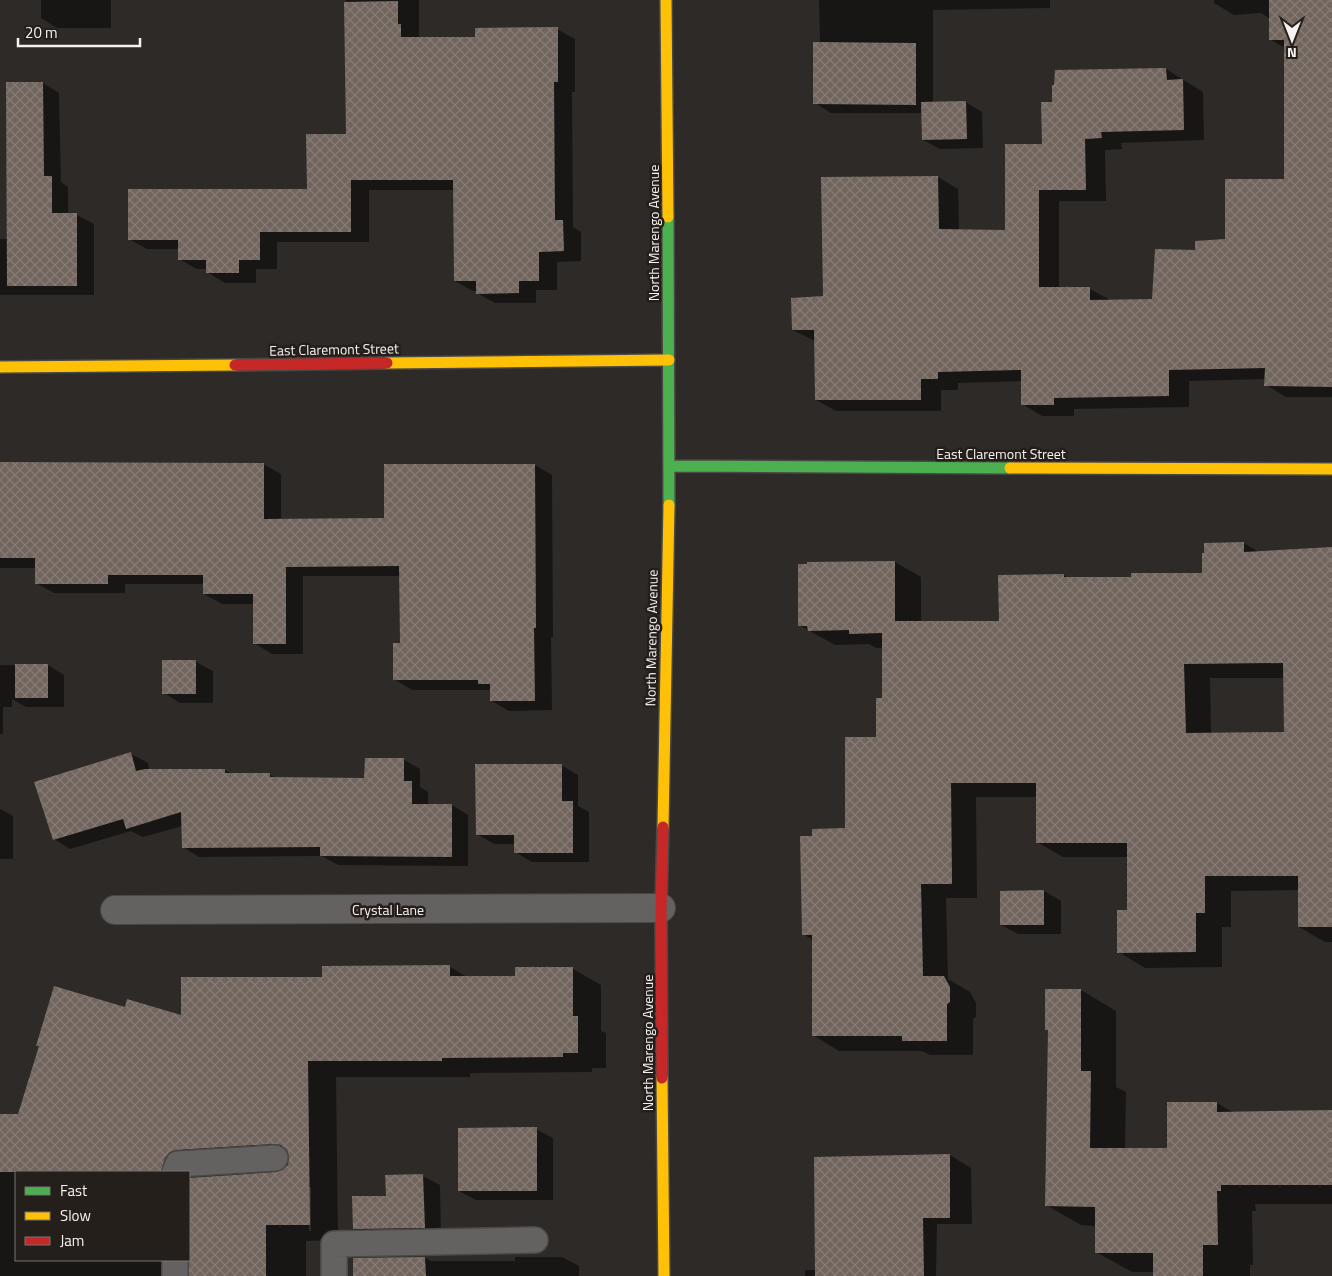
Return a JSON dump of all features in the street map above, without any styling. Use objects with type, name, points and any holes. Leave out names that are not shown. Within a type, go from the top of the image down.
[{"type":"street","name":"North Marengo Avenue","points":[[664,1276],[661,908],[670,466],[666,0]]},
{"type":"street","name":"East Claremont Street","points":[[0,367],[669,360]]},
{"type":"street","name":"East Claremont Street","points":[[670,466],[1332,469]]},
{"type":"street","name":"Crystal Lane","points":[[115,910],[661,908]]},
{"type":"lane","points":[[175,1171],[178,1164],[275,1158]]},
{"type":"lane","points":[[334,1276],[334,1244],[534,1240]]},
{"type":"lane","points":[[175,1261],[175,1276]]},
{"type":"building","points":[[1269,0],[1332,0],[1332,387],[1264,386],[1265,368],[1169,370],[1169,396],[1054,398],[1054,405],[1021,405],[1021,370],[938,372],[938,379],[921,379],[921,400],[815,400],[814,330],[792,330],[791,298],[823,296],[821,177],[938,176],[939,229],[1005,230],[1005,144],[1042,144],[1041,102],[1052,102],[1052,85],[1054,85],[1055,70],[1166,68],[1167,80],[1183,79],[1184,130],[1101,132],[1102,138],[1085,139],[1086,190],[1039,190],[1039,287],[1090,287],[1090,300],[1152,299],[1155,249],[1195,250],[1195,241],[1225,239],[1225,179],[1284,179],[1284,40],[1269,40]]},
{"type":"building","points":[[398,1],[398,24],[401,24],[401,37],[475,37],[475,28],[558,27],[558,82],[554,82],[555,220],[563,220],[564,251],[539,252],[539,281],[519,281],[519,293],[476,294],[476,281],[454,281],[453,180],[351,180],[351,232],[260,232],[260,260],[239,260],[239,273],[206,273],[206,260],[178,260],[178,240],[128,240],[128,189],[307,189],[306,134],[346,134],[344,2]]},
{"type":"building","points":[[813,42],[916,43],[916,105],[813,104]]},
{"type":"building","points":[[6,82],[43,82],[44,176],[52,176],[52,213],[77,213],[77,286],[7,286]]},
{"type":"building","points":[[966,101],[967,139],[922,140],[921,102]]},
{"type":"building","points":[[0,462],[264,463],[264,519],[384,518],[384,464],[535,464],[535,701],[490,701],[490,684],[478,684],[478,680],[393,680],[393,643],[400,643],[399,566],[286,567],[286,644],[253,644],[253,594],[203,594],[203,575],[108,575],[108,584],[35,584],[35,558],[0,558]]},
{"type":"building","points":[[1244,542],[1244,552],[1332,547],[1332,927],[1298,927],[1298,876],[1205,876],[1205,913],[1196,913],[1196,952],[1117,953],[1117,910],[1127,910],[1127,843],[1036,843],[1036,783],[951,783],[952,884],[921,884],[923,976],[944,976],[950,987],[950,1002],[947,1004],[947,1041],[902,1041],[902,1036],[812,1036],[812,935],[802,935],[800,836],[812,836],[812,829],[845,828],[845,737],[876,737],[876,698],[882,698],[882,633],[849,634],[849,630],[808,631],[807,626],[798,626],[798,564],[807,564],[807,562],[895,561],[895,621],[999,621],[998,575],[1064,574],[1064,577],[1131,577],[1131,573],[1202,573],[1204,543]],"holes":[[[1283,663],[1284,732],[1186,733],[1184,664]]]},
{"type":"building","points":[[162,660],[196,660],[196,694],[162,694]]},
{"type":"building","points":[[15,664],[48,664],[48,698],[15,698]]},
{"type":"building","points":[[131,752],[136,771],[145,769],[225,769],[225,773],[270,773],[270,777],[364,778],[365,758],[404,758],[404,781],[412,781],[412,804],[452,804],[452,857],[320,856],[320,847],[182,848],[181,812],[126,829],[123,819],[53,840],[34,782]]},
{"type":"building","points":[[475,764],[562,764],[562,801],[573,801],[573,853],[514,853],[514,835],[476,835]]},
{"type":"building","points":[[1044,890],[1044,925],[1000,925],[1000,891]]},
{"type":"building","points":[[450,965],[450,976],[515,976],[515,967],[573,967],[573,1016],[578,1016],[578,1053],[563,1053],[563,1057],[442,1058],[442,1061],[308,1061],[310,1225],[266,1225],[266,1276],[189,1276],[190,1178],[282,1170],[288,1165],[289,1158],[287,1150],[281,1145],[177,1150],[170,1152],[165,1158],[161,1171],[0,1172],[0,1114],[18,1114],[39,1046],[36,1046],[54,986],[125,1007],[127,999],[181,1015],[181,977],[322,977],[322,966]]},
{"type":"building","points":[[1045,989],[1081,989],[1081,1071],[1091,1071],[1090,1148],[1167,1148],[1167,1102],[1217,1102],[1217,1112],[1332,1110],[1332,1185],[1221,1185],[1221,1191],[1217,1191],[1218,1245],[1203,1245],[1203,1276],[1153,1276],[1153,1253],[1095,1253],[1095,1207],[1045,1206],[1048,1030],[1045,1030]]},
{"type":"building","points":[[537,1127],[537,1191],[458,1191],[458,1128]]},
{"type":"building","points":[[950,1154],[950,1218],[923,1218],[924,1276],[815,1276],[814,1157]]},
{"type":"building","points":[[423,1174],[425,1228],[353,1229],[352,1196],[386,1196],[385,1175]]},
{"type":"building","points":[[425,1257],[426,1276],[353,1276],[353,1258]]},
{"type":"traffic: fast","points":[[668,217],[669,505]]},
{"type":"traffic: fast","points":[[670,466],[1010,468]]},
{"type":"traffic: slow","points":[[666,0],[668,217]]},
{"type":"traffic: slow","points":[[387,363],[669,360]]},
{"type":"traffic: slow","points":[[0,367],[235,365]]},
{"type":"traffic: slow","points":[[1010,468],[1332,469]]},
{"type":"traffic: slow","points":[[663,827],[669,505]]},
{"type":"traffic: slow","points":[[662,1078],[664,1276]]},
{"type":"traffic: jam","points":[[235,365],[387,363]]},
{"type":"traffic: jam","points":[[662,1078],[661,908],[663,827]]}]
